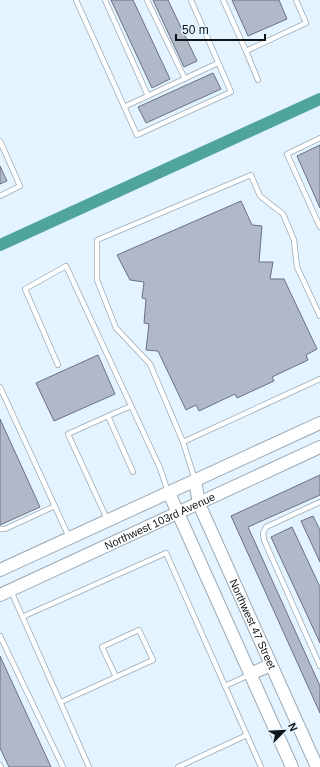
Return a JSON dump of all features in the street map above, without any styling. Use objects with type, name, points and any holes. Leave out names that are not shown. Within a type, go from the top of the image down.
[{"type":"street","name":"Northwest 103rd Avenue","points":[[0,570],[320,423]]},
{"type":"street","name":"Northwest 103rd Avenue","points":[[5,593],[320,447]]},
{"type":"street","name":"Northwest 47 Street","points":[[195,480],[198,504],[317,767]]},
{"type":"street","name":"Northwest 47 Street","points":[[169,493],[292,767]]},
{"type":"street","points":[[250,674],[271,665]]},
{"type":"lane","points":[[76,0],[137,135],[231,92],[191,0]]},
{"type":"lane","points":[[104,0],[148,96]]},
{"type":"lane","points":[[147,0],[185,79]]},
{"type":"lane","points":[[223,0],[258,80]]},
{"type":"lane","points":[[246,51],[306,23],[296,0]]},
{"type":"lane","points":[[124,107],[218,63]]},
{"type":"lane","points":[[320,138],[287,154],[320,227]]},
{"type":"lane","points":[[0,141],[20,186],[0,196]]},
{"type":"lane","points":[[195,480],[183,442],[150,364],[116,328],[97,280],[97,240],[251,175],[260,196],[283,214],[294,240],[297,267],[320,316]]},
{"type":"lane","points":[[58,365],[25,289],[66,266],[160,468],[169,493]]},
{"type":"lane","points":[[183,442],[320,379]]},
{"type":"lane","points":[[0,387],[70,538]]},
{"type":"lane","points":[[108,521],[68,434],[131,406]]},
{"type":"lane","points":[[108,416],[133,472]]},
{"type":"lane","points":[[320,502],[266,527],[263,533],[264,540],[320,666]]},
{"type":"lane","points":[[0,529],[5,529],[55,506]]},
{"type":"lane","points":[[22,617],[166,553],[261,767]]},
{"type":"lane","points":[[5,593],[22,617],[90,767]]},
{"type":"lane","points":[[61,702],[116,677],[153,660],[138,630],[102,647],[116,677]]},
{"type":"lane","points":[[0,636],[63,767]]},
{"type":"lane","points":[[225,686],[250,674]]},
{"type":"lane","points":[[178,767],[247,735]]},
{"type":"building","points":[[111,0],[133,0],[170,79],[152,88]]},
{"type":"building","points":[[153,0],[168,0],[197,61],[184,67]]},
{"type":"building","points":[[232,0],[279,0],[287,19],[248,36]]},
{"type":"building","points":[[213,73],[221,89],[146,123],[138,107]]},
{"type":"building","points":[[320,145],[320,208],[297,156]]},
{"type":"building","points":[[0,166],[7,181],[0,184]]},
{"type":"building","points":[[241,201],[252,225],[262,226],[259,262],[273,262],[270,279],[284,279],[317,349],[306,355],[308,360],[272,377],[274,381],[237,398],[235,394],[199,411],[196,405],[186,410],[158,351],[146,350],[149,324],[144,323],[146,299],[142,298],[144,282],[130,280],[117,255]]},
{"type":"building","points":[[98,355],[115,394],[54,421],[36,383]]},
{"type":"building","points":[[0,419],[40,507],[0,525]]},
{"type":"building","points":[[320,475],[320,495],[248,527],[320,686],[320,713],[231,516]]},
{"type":"building","points":[[313,516],[320,530],[320,562],[301,521]]},
{"type":"building","points":[[292,527],[320,587],[320,643],[271,537]]},
{"type":"building","points":[[0,656],[51,767],[9,767],[0,748]]},
{"type":"waterway","points":[[0,245],[320,99]]}]
